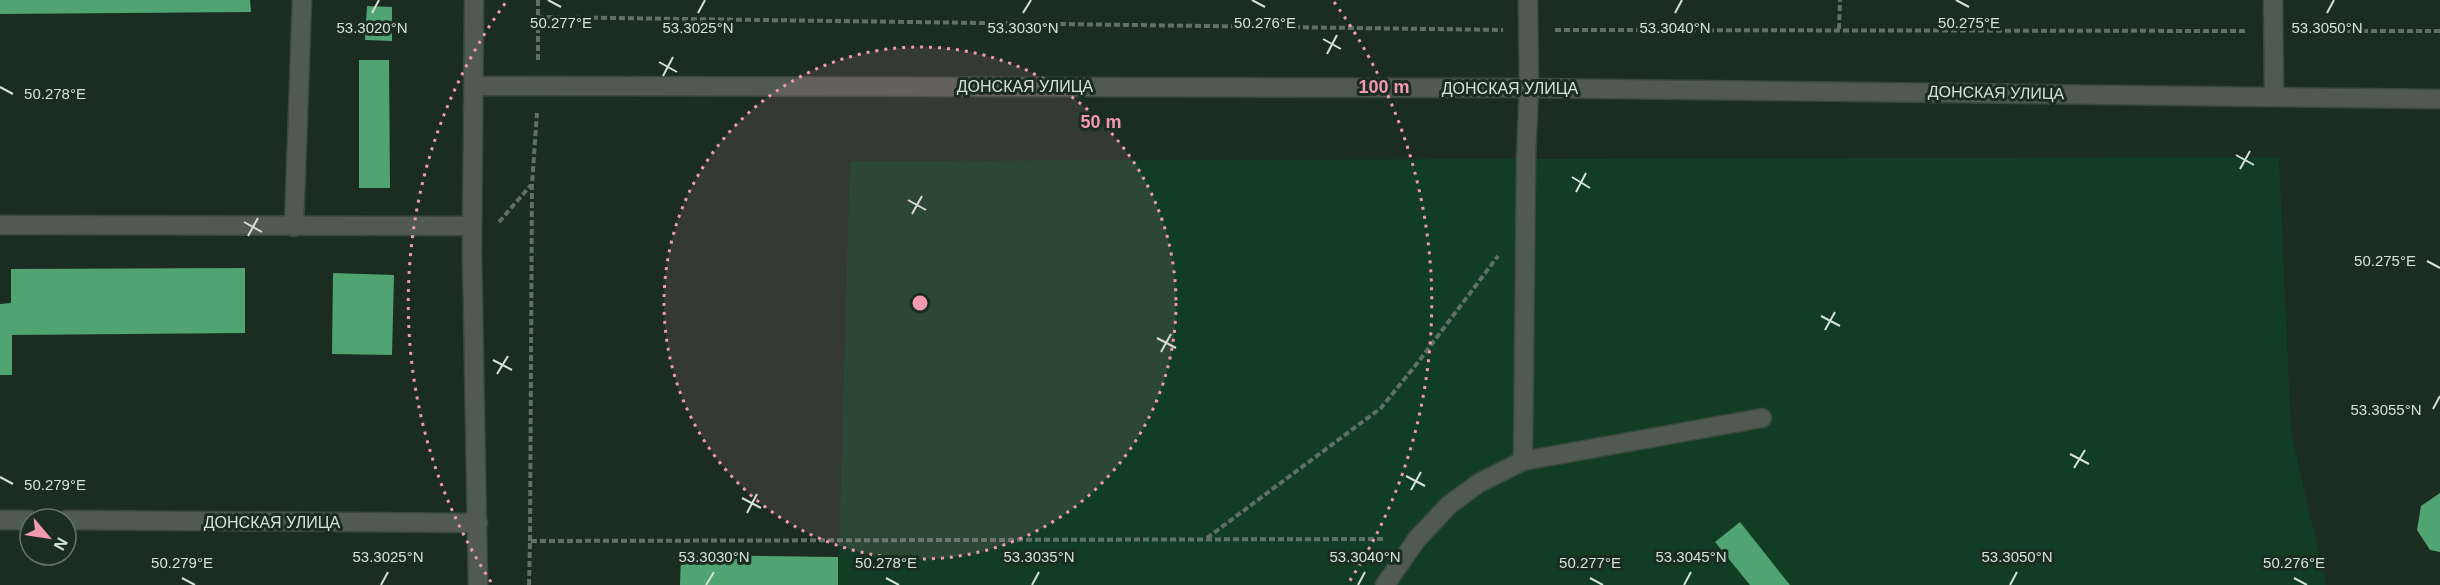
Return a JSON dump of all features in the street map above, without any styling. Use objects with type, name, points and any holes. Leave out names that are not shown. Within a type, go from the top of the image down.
[{"type":"street","points":[[294,227],[302,0]]},
{"type":"street","points":[[474,0],[472,226],[478,585]]},
{"type":"street","points":[[1523,461],[1525,219],[1530,88],[1528,0]]},
{"type":"street","points":[[2273,0],[2274,95]]},
{"type":"street","name":"ДОНСКАЯ УЛИЦА","points":[[473,86],[539,84],[1530,88],[2274,95],[2440,99]]},
{"type":"street","points":[[0,225],[472,226]]},
{"type":"street","points":[[1385,585],[1417,539],[1449,505],[1479,483],[1523,461],[1762,418]]},
{"type":"street","points":[[0,520],[18,520]]},
{"type":"street","name":"ДОНСКАЯ УЛИЦА","points":[[78,520],[478,523]]},
{"type":"path","points":[[529,585],[532,184],[539,84],[538,0]]},
{"type":"path","points":[[1839,29],[1840,0]]},
{"type":"path","points":[[538,17],[1528,30],[2440,31]]},
{"type":"path","points":[[1207,538],[1381,408],[1419,362],[1525,219]]},
{"type":"path","points":[[530,541],[1417,539]]},
{"type":"green space","points":[[2279,157],[2291,432],[2326,585],[838,585],[850,161]]},
{"type":"building","points":[[0,0],[250,0],[251,12],[0,14]]},
{"type":"building","points":[[367,6],[392,7],[392,41],[365,40]]},
{"type":"building","points":[[359,60],[389,60],[390,188],[359,188]]},
{"type":"building","points":[[245,268],[245,333],[12,335],[12,375],[0,375],[0,304],[11,303],[11,269]]},
{"type":"building","points":[[333,273],[394,275],[392,355],[332,354]]},
{"type":"building","points":[[2440,493],[2440,552],[2430,550],[2417,530],[2421,506]]},
{"type":"building","points":[[1740,522],[1790,585],[1750,585],[1715,542]]},
{"type":"building","points":[[681,555],[838,557],[838,585],[680,585]]}]
